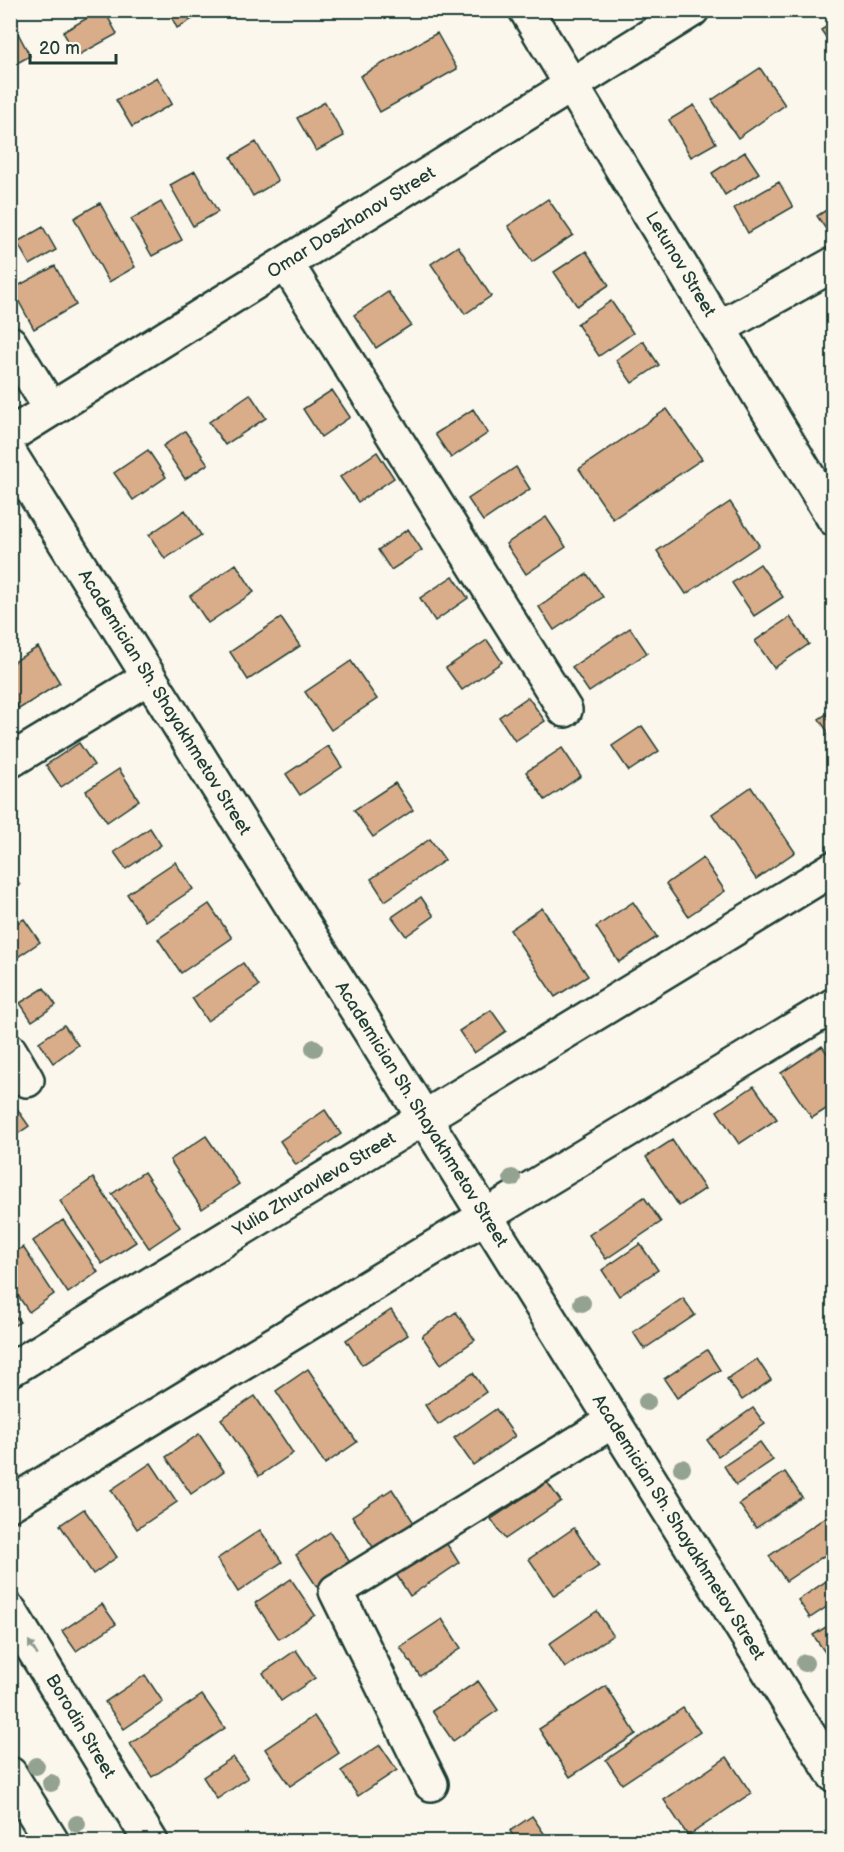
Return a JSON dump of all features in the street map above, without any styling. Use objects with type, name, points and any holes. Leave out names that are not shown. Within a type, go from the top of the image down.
[{"type":"street","name":"Letunov Street","points":[[526,10],[834,519]]},
{"type":"street","name":"Omar Doszhanov Street","points":[[10,435],[692,10]]},
{"type":"street","points":[[286,263],[565,710]]},
{"type":"street","points":[[719,328],[834,264]]},
{"type":"street","points":[[10,343],[51,410]]},
{"type":"street","name":"Academician Sh. Shayakhmetov Street","points":[[10,454],[834,1775]]},
{"type":"street","points":[[10,761],[149,677]]},
{"type":"street","name":"Yulia Zhuravleva Street","points":[[10,1370],[834,868]]},
{"type":"street","points":[[10,1504],[834,1005]]},
{"type":"street","points":[[10,1051],[27,1080]]},
{"type":"street","points":[[431,1784],[336,1591],[613,1420]]},
{"type":"street","name":"Borodin Street","points":[[10,1611],[151,1842]]},
{"type":"street","points":[[10,1774],[52,1842]]},
{"type":"building","points":[[104,10],[117,34],[77,56],[63,32]]},
{"type":"building","points":[[168,10],[208,10],[177,28]]},
{"type":"building","points":[[10,20],[30,56],[10,67]]},
{"type":"building","points":[[834,22],[834,49],[821,30]]},
{"type":"building","points":[[437,33],[457,69],[380,112],[360,76]]},
{"type":"building","points":[[760,68],[785,105],[738,138],[712,100]]},
{"type":"building","points":[[157,77],[172,104],[132,127],[116,100]]},
{"type":"building","points":[[325,102],[344,136],[316,151],[297,118]]},
{"type":"building","points":[[694,105],[716,143],[691,157],[669,120]]},
{"type":"building","points":[[256,142],[278,181],[253,196],[231,157]]},
{"type":"building","points":[[745,152],[759,173],[725,195],[712,173]]},
{"type":"building","points":[[195,171],[218,212],[193,226],[170,185]]},
{"type":"building","points":[[779,182],[793,207],[748,233],[734,208]]},
{"type":"building","points":[[548,199],[573,235],[532,262],[508,226]]},
{"type":"building","points":[[161,202],[182,240],[152,256],[131,219]]},
{"type":"building","points":[[100,203],[135,267],[109,282],[74,218]]},
{"type":"building","points":[[834,205],[834,241],[817,216]]},
{"type":"building","points":[[10,208],[16,218],[10,221]]},
{"type":"building","points":[[43,227],[56,250],[30,265],[17,242]]},
{"type":"building","points":[[458,246],[491,296],[465,314],[431,264]]},
{"type":"building","points":[[586,251],[609,285],[577,306],[554,272]]},
{"type":"building","points":[[55,266],[76,305],[34,329],[12,289]]},
{"type":"building","points":[[388,292],[411,325],[376,348],[354,315]]},
{"type":"building","points":[[611,301],[633,333],[599,356],[577,324]]},
{"type":"building","points":[[643,341],[659,365],[632,383],[616,360]]},
{"type":"building","points":[[332,390],[350,417],[321,437],[303,409]]},
{"type":"building","points":[[250,394],[266,418],[225,445],[209,422]]},
{"type":"building","points":[[473,409],[488,433],[451,458],[435,434]]},
{"type":"building","points":[[667,409],[702,459],[613,519],[579,469]]},
{"type":"building","points":[[185,431],[208,464],[185,479],[163,446]]},
{"type":"building","points":[[148,450],[166,477],[133,500],[114,473]]},
{"type":"building","points":[[377,452],[394,478],[358,502],[340,477]]},
{"type":"building","points":[[516,467],[530,489],[483,521],[468,499]]},
{"type":"building","points":[[730,502],[759,545],[686,594],[657,551]]},
{"type":"building","points":[[185,510],[201,535],[165,559],[149,535]]},
{"type":"building","points":[[546,517],[566,547],[526,574],[506,544]]},
{"type":"building","points":[[408,529],[422,550],[391,570],[378,550]]},
{"type":"building","points":[[236,564],[254,592],[208,623],[190,596]]},
{"type":"building","points":[[760,564],[783,597],[754,616],[732,583]]},
{"type":"building","points":[[587,574],[603,597],[554,630],[539,607]]},
{"type":"building","points":[[453,576],[468,598],[435,621],[420,598]]},
{"type":"building","points":[[10,606],[18,619],[10,623]]},
{"type":"building","points":[[790,617],[809,644],[774,668],[755,641]]},
{"type":"building","points":[[281,618],[300,646],[248,680],[230,652]]},
{"type":"building","points":[[630,628],[647,653],[589,692],[572,667]]},
{"type":"building","points":[[487,640],[502,662],[462,690],[446,668]]},
{"type":"building","points":[[38,647],[60,683],[19,709],[10,696],[10,664]]},
{"type":"building","points":[[351,661],[377,699],[331,730],[305,692]]},
{"type":"building","points":[[528,697],[545,721],[515,741],[499,717]]},
{"type":"building","points":[[834,709],[834,741],[819,719]]},
{"type":"building","points":[[642,726],[659,751],[629,771],[612,746]]},
{"type":"building","points":[[79,743],[94,765],[61,787],[46,765]]},
{"type":"building","points":[[328,746],[342,767],[300,795],[286,774]]},
{"type":"building","points":[[562,748],[581,776],[545,800],[526,772]]},
{"type":"building","points":[[119,769],[139,800],[107,822],[86,791]]},
{"type":"building","points":[[395,783],[413,810],[373,837],[354,810]]},
{"type":"building","points":[[751,787],[795,852],[756,879],[712,814]]},
{"type":"building","points":[[150,828],[161,845],[126,869],[114,852]]},
{"type":"building","points":[[430,839],[445,860],[385,901],[371,879]]},
{"type":"building","points":[[703,858],[725,891],[688,916],[666,884]]},
{"type":"building","points":[[175,862],[193,889],[145,921],[127,894]]},
{"type":"building","points":[[10,870],[20,885],[10,892]]},
{"type":"building","points":[[421,897],[434,916],[406,936],[392,917]]},
{"type":"building","points":[[633,902],[657,937],[619,962],[596,927]]},
{"type":"building","points":[[209,904],[232,938],[181,973],[158,939]]},
{"type":"building","points":[[542,908],[588,976],[555,997],[510,930]]},
{"type":"building","points":[[24,919],[40,942],[10,962],[10,927]]},
{"type":"building","points":[[243,963],[259,986],[207,1021],[192,998]]},
{"type":"building","points":[[44,988],[56,1005],[32,1021],[20,1003]]},
{"type":"building","points":[[491,1010],[506,1031],[474,1053],[459,1031]]},
{"type":"building","points":[[64,1025],[78,1045],[53,1063],[39,1042]]},
{"type":"building","points":[[822,1046],[834,1063],[834,1104],[812,1118],[781,1073]]},
{"type":"building","points":[[754,1086],[777,1119],[739,1144],[717,1111]]},
{"type":"building","points":[[10,1099],[29,1126],[10,1139]]},
{"type":"building","points":[[325,1110],[341,1134],[296,1165],[280,1141]]},
{"type":"building","points":[[206,1136],[239,1184],[202,1209],[170,1160]]},
{"type":"building","points":[[672,1140],[705,1189],[679,1206],[646,1157]]},
{"type":"building","points":[[144,1172],[180,1227],[149,1248],[112,1194]]},
{"type":"building","points":[[93,1178],[136,1242],[102,1264],[60,1201]]},
{"type":"building","points":[[644,1197],[661,1222],[606,1259],[589,1235]]},
{"type":"building","points":[[63,1220],[98,1272],[68,1293],[33,1241]]},
{"type":"building","points":[[640,1244],[658,1270],[619,1296],[602,1270]]},
{"type":"building","points":[[23,1247],[54,1294],[29,1312],[10,1284],[10,1255]]},
{"type":"building","points":[[683,1298],[695,1315],[644,1349],[633,1332]]},
{"type":"building","points":[[10,1309],[20,1322],[10,1328]]},
{"type":"building","points":[[391,1310],[408,1335],[362,1365],[346,1340]]},
{"type":"building","points":[[456,1312],[475,1340],[441,1364],[422,1336]]},
{"type":"building","points":[[707,1350],[720,1370],[677,1398],[664,1379]]},
{"type":"building","points":[[757,1359],[771,1380],[742,1400],[727,1379]]},
{"type":"building","points":[[308,1369],[357,1442],[325,1464],[276,1391]]},
{"type":"building","points":[[473,1373],[486,1392],[438,1425],[425,1405]]},
{"type":"building","points":[[255,1396],[293,1453],[259,1476],[221,1419]]},
{"type":"building","points":[[753,1408],[765,1424],[718,1456],[707,1440]]},
{"type":"building","points":[[496,1409],[515,1436],[473,1465],[454,1438]]},
{"type":"building","points":[[199,1434],[224,1471],[191,1494],[166,1457]]},
{"type":"building","points":[[760,1442],[773,1460],[736,1485],[724,1466]]},
{"type":"building","points":[[151,1463],[177,1502],[137,1529],[111,1490]]},
{"type":"building","points":[[785,1472],[802,1497],[756,1528],[739,1504]]},
{"type":"building","points":[[547,1482],[561,1501],[505,1539],[491,1519]]},
{"type":"building","points":[[392,1489],[418,1529],[379,1556],[352,1516]]},
{"type":"building","points":[[84,1509],[117,1557],[93,1574],[60,1525]]},
{"type":"building","points":[[829,1515],[834,1522],[834,1549],[786,1581],[769,1556]]},
{"type":"building","points":[[574,1528],[599,1566],[554,1596],[529,1559]]},
{"type":"building","points":[[260,1530],[282,1562],[238,1592],[217,1559]]},
{"type":"building","points":[[330,1532],[355,1570],[321,1593],[296,1555]]},
{"type":"building","points":[[443,1538],[459,1563],[410,1596],[394,1571]]},
{"type":"building","points":[[834,1576],[834,1602],[810,1618],[798,1600]]},
{"type":"building","points":[[291,1579],[315,1615],[279,1639],[255,1603]]},
{"type":"building","points":[[102,1604],[116,1624],[76,1651],[62,1631]]},
{"type":"building","points":[[597,1611],[613,1635],[565,1668],[549,1644]]},
{"type":"building","points":[[442,1619],[461,1648],[420,1676],[400,1647]]},
{"type":"building","points":[[834,1622],[834,1659],[831,1661],[813,1635]]},
{"type":"building","points":[[296,1650],[315,1678],[281,1701],[263,1673]]},
{"type":"building","points":[[145,1675],[163,1702],[124,1729],[105,1702]]},
{"type":"building","points":[[478,1681],[498,1710],[453,1741],[432,1711]]},
{"type":"building","points":[[606,1686],[636,1734],[570,1777],[539,1729]]},
{"type":"building","points":[[202,1695],[225,1728],[152,1777],[130,1744]]},
{"type":"building","points":[[683,1708],[700,1732],[622,1784],[606,1760]]},
{"type":"building","points":[[314,1716],[339,1753],[290,1786],[265,1749]]},
{"type":"building","points":[[380,1745],[397,1770],[358,1796],[341,1771]]},
{"type":"building","points":[[233,1757],[248,1778],[217,1799],[203,1777]]},
{"type":"building","points":[[727,1757],[751,1793],[688,1836],[664,1800]]},
{"type":"building","points":[[532,1816],[550,1842],[517,1842],[510,1831]]},
{"type":"building","points":[[12,1833],[18,1842],[10,1842]]}]
